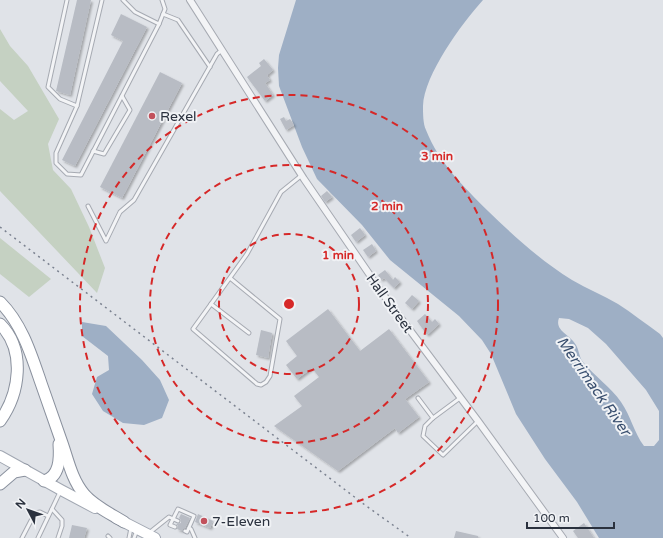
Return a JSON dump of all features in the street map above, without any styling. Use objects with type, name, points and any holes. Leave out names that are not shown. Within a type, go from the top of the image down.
[{"type":"highway","points":[[0,302],[10,312],[22,333],[74,477],[82,491],[93,502],[132,529]]},
{"type":"highway","points":[[0,324],[12,339],[17,356],[13,395],[0,421]]},
{"type":"highway","points":[[44,481],[53,477],[58,465],[60,448],[58,432]]},
{"type":"highway","points":[[0,484],[14,472],[25,470]]},
{"type":"main road","points":[[0,456],[132,529],[151,536]]},
{"type":"street","name":"Hall Street","points":[[190,0],[302,175],[385,297],[563,538]]},
{"type":"lane","points":[[66,0],[48,88],[60,99],[77,106]]},
{"type":"lane","points":[[102,0],[77,106],[56,153],[56,164],[67,174],[81,175],[159,24],[165,9],[162,0]]},
{"type":"lane","points":[[123,0],[135,12],[159,24]]},
{"type":"lane","points":[[163,14],[178,20],[210,67]]},
{"type":"lane","points":[[88,206],[106,241],[120,212],[134,200],[217,54],[222,50]]},
{"type":"lane","points":[[93,151],[104,154],[130,110],[122,96]]},
{"type":"lane","points":[[230,278],[280,319],[276,334],[270,376],[266,382],[261,385],[257,384],[192,329],[247,254],[281,192],[302,175]]},
{"type":"lane","points":[[211,304],[249,333]]},
{"type":"lane","points":[[418,398],[433,418]]},
{"type":"lane","points":[[460,398],[433,418],[425,426],[423,436],[443,455],[478,421]]},
{"type":"lane","points":[[38,538],[61,490]]},
{"type":"lane","points":[[52,509],[62,520],[62,526],[58,538]]},
{"type":"lane","points":[[175,527],[170,525],[178,509],[194,516],[187,532],[185,532]]},
{"type":"lane","points":[[22,538],[34,513],[40,512],[48,516]]},
{"type":"lane","points":[[151,536],[169,517],[178,521]]},
{"type":"lane","points":[[189,527],[192,529],[194,538]]},
{"type":"lane","points":[[129,538],[132,529]]},
{"type":"green space","points":[[0,29],[10,46],[28,66],[59,119],[48,144],[53,170],[71,189],[89,227],[105,268],[97,293],[0,191],[0,109],[14,120],[28,111],[0,81]]},
{"type":"green space","points":[[0,238],[51,279],[29,297],[0,274]]},
{"type":"water","name":"Merrimack River","points":[[296,0],[483,0],[455,35],[430,80],[425,93],[423,106],[425,128],[431,142],[445,164],[461,184],[518,239],[561,273],[618,304],[660,334],[663,338],[663,538],[599,538],[577,502],[545,459],[516,414],[491,354],[482,340],[459,316],[390,260],[362,225],[317,179],[302,147],[279,86],[279,55]],"holes":[[[559,318],[569,319],[588,328],[606,344],[646,390],[659,411],[659,440],[654,446],[644,446],[621,402],[583,362],[574,342],[561,330],[558,322]]]},
{"type":"water","points":[[82,322],[106,326],[142,360],[160,380],[169,400],[162,418],[144,425],[123,423],[103,411],[92,394],[97,377],[109,370],[108,356],[82,336]]},
{"type":"building","points":[[77,0],[91,0],[70,95],[56,91]]},
{"type":"building","points":[[121,14],[147,27],[75,166],[62,160],[123,41],[111,35]]},
{"type":"building","points":[[264,59],[273,70],[267,75],[270,80],[265,83],[273,95],[265,101],[247,77],[261,66],[259,63]]},
{"type":"building","points":[[160,72],[182,83],[122,198],[100,187]]},
{"type":"building","points":[[284,117],[286,121],[290,119],[294,125],[286,130],[280,119]]},
{"type":"building","points":[[327,191],[332,197],[325,202],[321,196]]},
{"type":"building","points":[[360,228],[365,235],[356,242],[351,235]]},
{"type":"building","points":[[372,244],[376,251],[368,257],[363,250]]},
{"type":"building","points":[[385,270],[393,280],[395,277],[400,282],[394,288],[384,278],[381,280],[378,275]]},
{"type":"building","points":[[412,295],[419,301],[412,309],[405,303]]},
{"type":"building","points":[[328,309],[360,351],[389,329],[429,382],[405,399],[419,417],[398,433],[395,428],[338,471],[274,426],[302,406],[294,396],[319,377],[312,368],[297,379],[286,365],[297,356],[286,341]]},
{"type":"building","points":[[425,314],[432,322],[435,319],[439,324],[427,335],[417,321]]},
{"type":"building","points":[[261,330],[272,333],[268,358],[256,355]]},
{"type":"building","name":"7-Eleven","points":[[181,514],[190,518],[182,531],[177,529],[178,526],[176,524],[181,523],[179,518]]},
{"type":"building","name":"7-Eleven","points":[[198,514],[213,521],[210,528],[195,522]]},
{"type":"building","points":[[584,523],[594,538],[578,538],[573,531]]},
{"type":"building","points":[[72,525],[87,528],[84,538],[69,538]]},
{"type":"building","points":[[456,531],[478,536],[478,538],[454,538]]},
{"type":"railway","points":[[0,227],[365,505],[411,538]]},
{"type":"place","name":"Rexel","points":[[152,116]]},
{"type":"place","name":"7-Eleven","points":[[204,521]]}]
